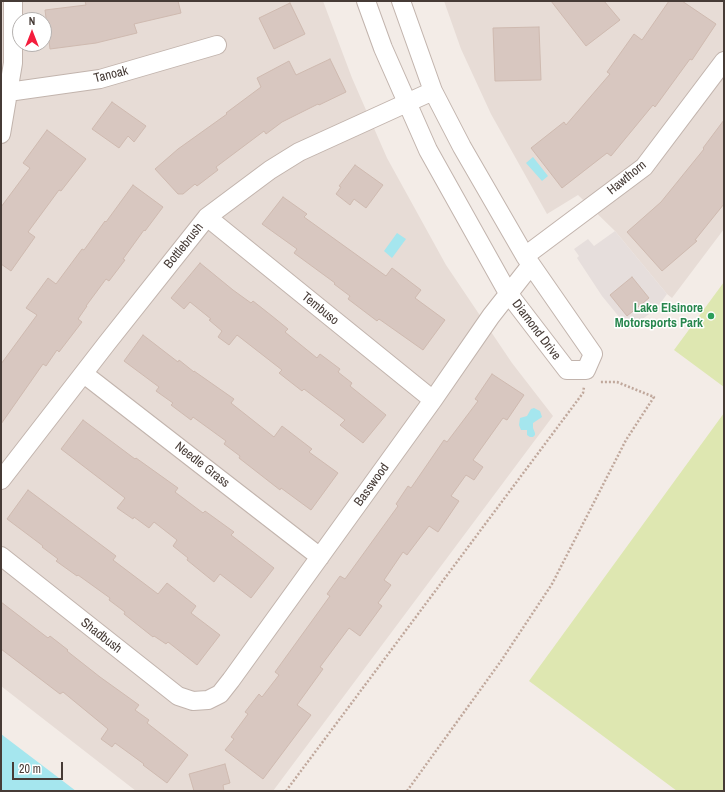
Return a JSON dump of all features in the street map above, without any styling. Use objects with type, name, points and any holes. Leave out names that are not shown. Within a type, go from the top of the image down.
[{"type":"street","points":[[1,134],[5,93],[13,63],[13,1]]},
{"type":"street","name":"Diamond Drive","points":[[366,1],[383,48],[428,150],[508,293],[566,370],[586,370]]},
{"type":"street","points":[[401,1],[433,91],[462,147],[528,261],[593,354],[586,370]]},
{"type":"street","name":"Tanoak","points":[[5,93],[100,79],[217,45]]},
{"type":"street","name":"Hawthorn","points":[[528,261],[644,167],[724,61]]},
{"type":"street","name":"Bottlebrush","points":[[1,480],[207,217],[270,170],[299,152],[433,91]]},
{"type":"street","name":"Tembuso","points":[[207,217],[433,400]]},
{"type":"street","name":"Basswood","points":[[208,700],[220,694],[232,680],[433,400],[508,293],[528,261]]},
{"type":"street","name":"Needle Grass","points":[[84,374],[320,557]]},
{"type":"street","name":"Shadbush","points":[[1,556],[178,696],[193,701],[208,700]]},
{"type":"path","points":[[286,791],[583,393],[586,370]]},
{"type":"path","points":[[407,791],[501,661],[552,584],[626,440],[654,397],[617,382],[593,382],[586,370]]},
{"type":"shaded area","points":[[1,1],[323,1],[352,78],[387,158],[446,265],[512,363],[553,416],[273,791],[136,791],[1,686]]},
{"type":"shaded area","points":[[444,1],[724,1],[724,229],[672,298],[667,294],[615,231],[578,195],[547,214],[491,114],[461,49]]},
{"type":"shaded area","points":[[615,231],[667,294],[656,309],[629,329],[602,296],[577,258],[579,256],[574,249],[588,239],[594,246]]},
{"type":"green space","name":"Lake Elsinore Motorsports Park","points":[[724,282],[724,387],[674,350]]},
{"type":"green space","points":[[724,413],[724,791],[677,791],[529,681]]},
{"type":"water","points":[[533,157],[548,176],[542,181],[526,163]]},
{"type":"water","points":[[397,233],[406,239],[392,258],[384,251]]},
{"type":"water","points":[[534,408],[540,411],[542,417],[533,423],[535,435],[530,437],[527,435],[527,430],[521,430],[519,425],[520,418],[527,416],[531,409]]},
{"type":"water","points":[[1,734],[76,791],[1,791]]},
{"type":"building","points":[[85,1],[178,1],[181,13],[134,24],[137,33],[96,43],[52,49],[52,12],[45,12],[45,10],[86,5]]},
{"type":"building","points":[[551,1],[604,1],[620,20],[586,46]]},
{"type":"building","points":[[669,1],[682,1],[716,24],[692,60],[690,59],[655,107],[653,105],[611,156],[607,153],[562,188],[531,148],[564,122],[566,125],[610,74],[607,72],[634,34],[642,40]]},
{"type":"building","points":[[290,3],[305,34],[274,49],[259,18]]},
{"type":"building","points":[[539,27],[541,80],[495,81],[493,28]]},
{"type":"building","points":[[330,59],[346,92],[282,122],[266,134],[264,131],[216,167],[218,170],[197,186],[195,184],[183,194],[178,194],[155,169],[178,149],[227,114],[226,113],[261,87],[257,78],[289,61],[296,75]]},
{"type":"building","points":[[112,102],[146,126],[134,142],[128,136],[119,148],[92,129]]},
{"type":"building","points":[[724,120],[724,204],[695,240],[697,241],[662,271],[627,232],[661,202],[704,149],[703,148]]},
{"type":"building","points":[[47,130],[86,159],[61,191],[59,190],[28,232],[35,237],[11,271],[1,264],[1,207],[30,168],[23,163]]},
{"type":"building","points":[[355,165],[383,185],[366,208],[354,199],[350,205],[336,194],[341,187],[339,186]]},
{"type":"building","points":[[133,185],[163,207],[145,231],[144,230],[123,259],[125,260],[109,281],[106,279],[86,306],[78,319],[82,322],[59,352],[57,350],[46,366],[43,364],[1,424],[1,364],[37,315],[26,308],[48,278],[56,284],[82,249],[84,250],[105,221],[106,222]]},
{"type":"building","points":[[283,197],[307,214],[304,217],[386,276],[392,268],[421,290],[415,298],[445,320],[423,350],[379,319],[377,321],[348,299],[350,296],[334,284],[335,283],[294,253],[297,249],[262,224]]},
{"type":"building","points":[[200,263],[233,290],[251,303],[253,301],[272,316],[288,329],[285,332],[317,358],[320,354],[340,369],[338,372],[352,383],[350,386],[386,415],[363,443],[340,425],[345,420],[304,389],[302,391],[279,373],[282,370],[237,335],[229,345],[218,337],[222,331],[209,320],[211,319],[190,302],[184,309],[171,298]]},
{"type":"building","points":[[632,277],[649,298],[627,316],[610,295]]},
{"type":"building","points":[[143,335],[178,362],[179,360],[234,399],[231,403],[274,437],[282,426],[312,449],[309,452],[338,473],[311,510],[281,488],[280,490],[239,458],[240,456],[224,444],[226,441],[193,417],[191,420],[171,405],[173,403],[156,391],[159,387],[124,361]]},
{"type":"building","points":[[492,374],[524,395],[507,420],[503,418],[473,460],[483,467],[474,480],[466,475],[451,496],[459,501],[438,532],[429,526],[407,555],[403,552],[384,580],[391,585],[378,603],[382,606],[360,636],[349,628],[320,667],[323,669],[297,705],[311,715],[263,779],[225,750],[234,739],[231,737],[248,714],[245,712],[259,694],[262,697],[279,675],[275,672],[330,596],[327,594],[340,576],[345,579],[398,506],[396,504],[408,486],[411,488],[444,440],[447,442],[478,401],[475,399]]},
{"type":"building","points":[[83,420],[135,459],[136,458],[178,488],[175,492],[203,513],[205,511],[234,532],[231,535],[274,568],[251,598],[220,574],[214,582],[187,560],[188,558],[173,546],[177,540],[154,522],[149,528],[134,517],[133,519],[117,508],[125,498],[61,449]]},
{"type":"building","points":[[28,490],[116,556],[113,560],[158,594],[167,583],[196,606],[191,613],[220,635],[197,665],[168,642],[166,644],[154,636],[153,637],[124,614],[125,612],[109,600],[110,598],[56,561],[58,559],[42,547],[43,546],[7,519]]},
{"type":"building","points":[[1,602],[48,638],[50,636],[100,677],[139,705],[135,710],[149,720],[147,723],[188,755],[167,783],[115,743],[112,747],[101,739],[108,729],[63,692],[60,694],[1,649]]},
{"type":"building","points":[[225,764],[230,783],[223,785],[224,791],[194,791],[189,774]]},
{"type":"place","name":"Lake Elsinore Motorsports Park","points":[[711,316]]}]
